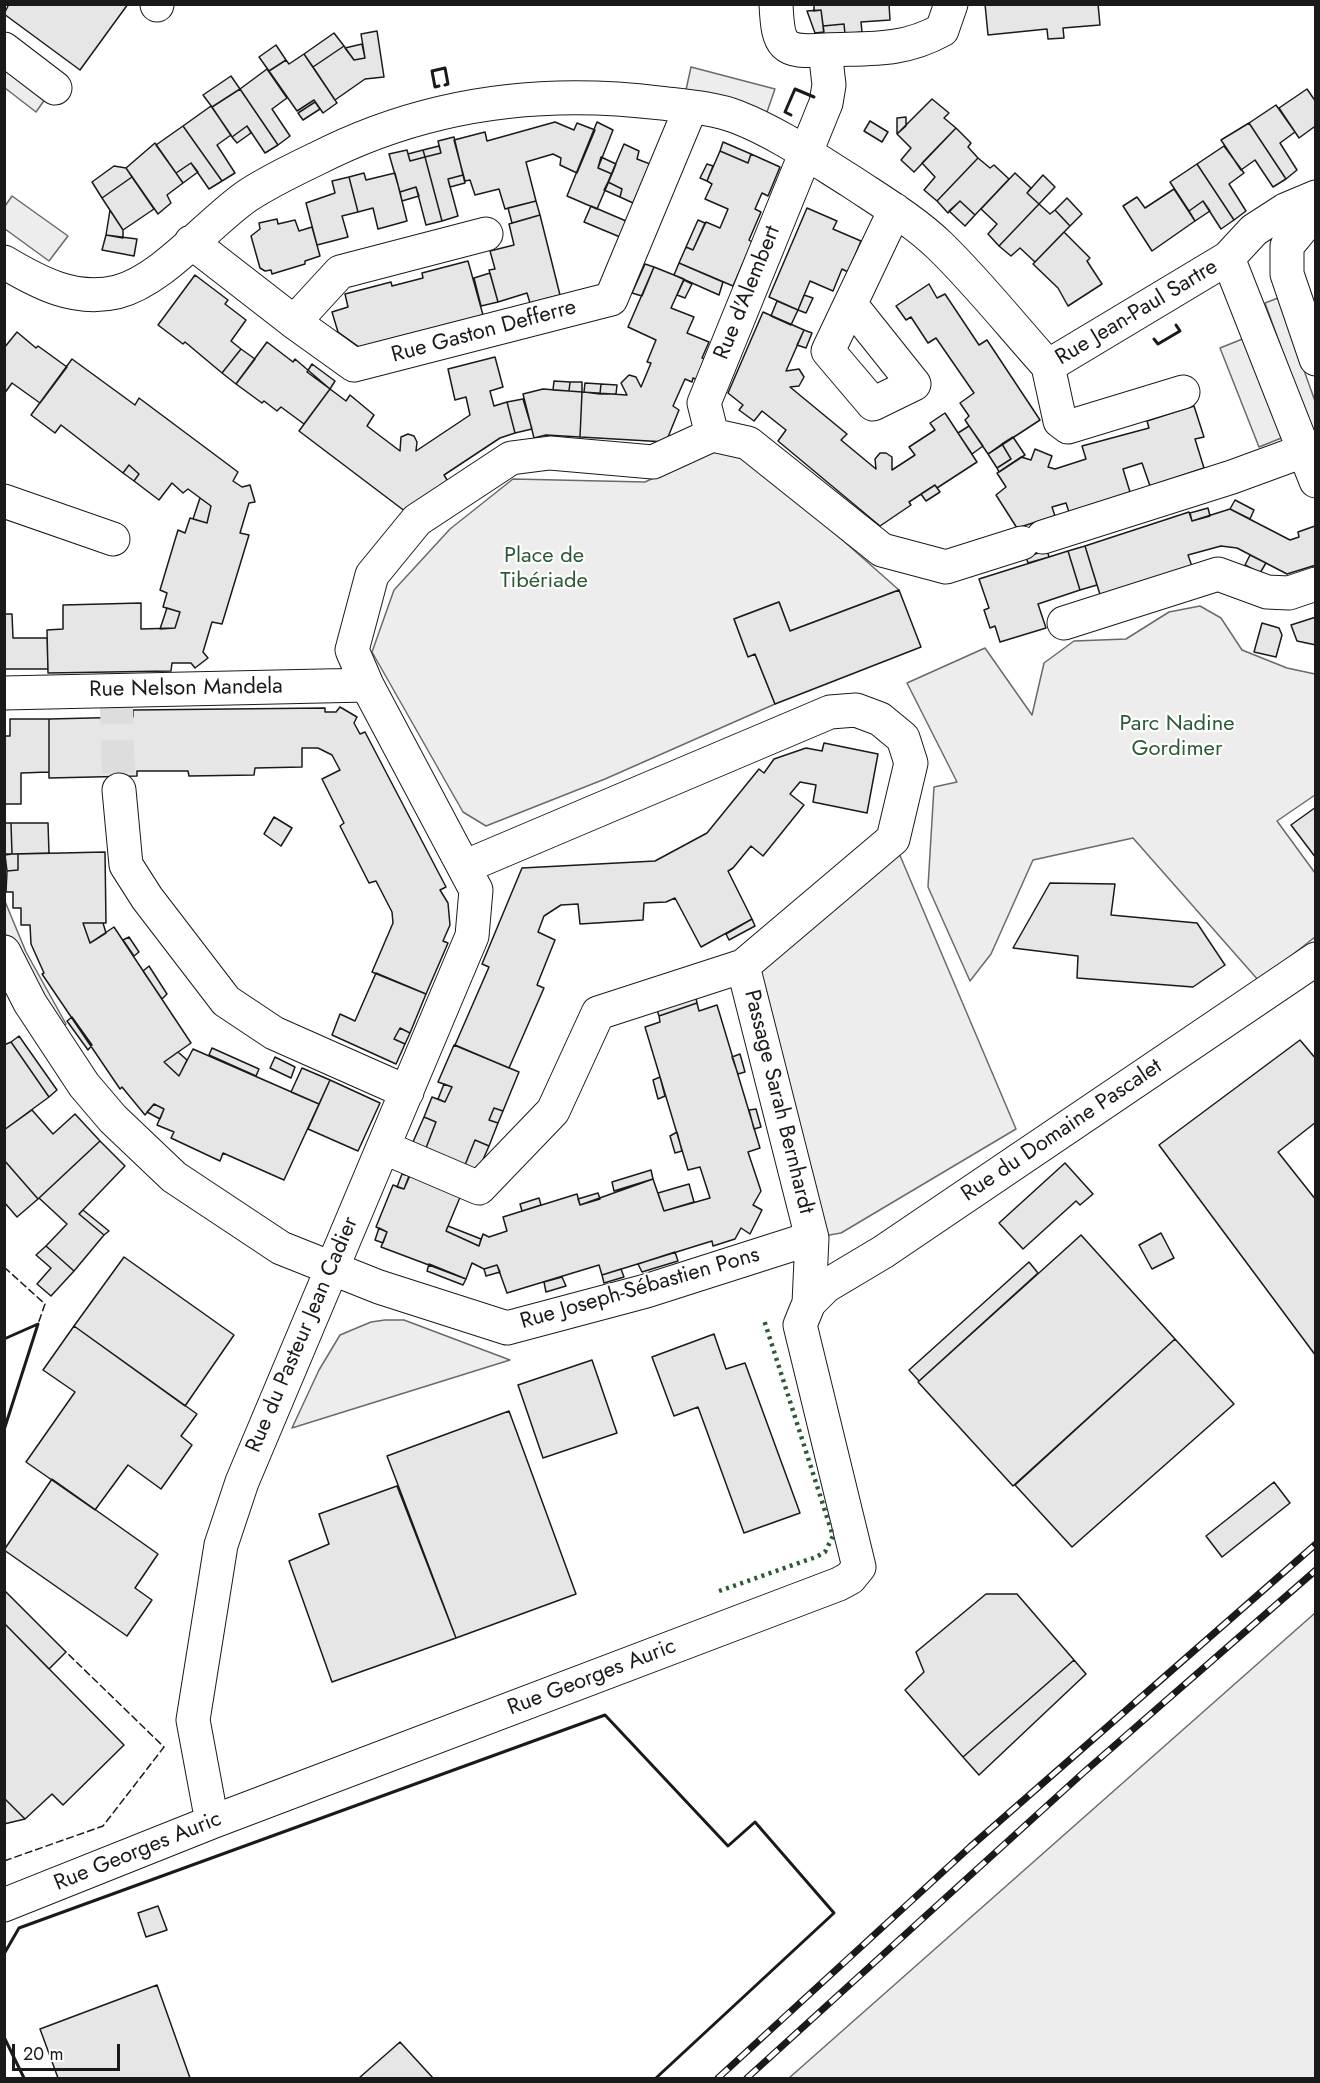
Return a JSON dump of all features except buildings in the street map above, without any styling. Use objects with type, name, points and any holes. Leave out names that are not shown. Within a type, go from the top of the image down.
[{"type":"street","points":[[776,4],[777,34],[784,44],[796,52],[902,47],[919,43],[942,30],[951,4]]},
{"type":"street","points":[[4,49],[56,88]]},
{"type":"street","name":"Rue d'Alembert","points":[[712,435],[704,403],[826,103],[829,85],[825,50]]},
{"type":"street","name":"Rue Jean-Paul Sartre","points":[[4,262],[57,289],[75,293],[106,294],[129,288],[153,276],[248,196],[317,158],[371,134],[431,113],[487,103],[549,97],[613,97],[691,107],[736,116],[805,152],[895,210],[939,245],[1048,366],[1228,258],[1254,230],[1285,210],[1316,197]]},
{"type":"street","name":"Rue Gaston Defferre","points":[[191,242],[294,322],[354,365],[611,299],[691,107]]},
{"type":"street","points":[[851,305],[895,210]]},
{"type":"street","points":[[1316,211],[1287,246],[1287,274],[1316,359]]},
{"type":"street","points":[[294,322],[340,272],[486,234]]},
{"type":"street","points":[[1228,258],[1316,481]]},
{"type":"street","points":[[1048,366],[1060,421],[1068,427],[1183,392]]},
{"type":"street","points":[[383,1147],[478,1188],[553,1111],[598,1013],[743,966],[893,839],[911,763],[903,738],[879,719],[856,710],[830,712],[464,867],[367,685],[352,650],[372,575],[417,520],[511,458],[550,453],[653,462],[712,435],[748,443],[882,550],[946,567],[1232,477],[1304,451]]},
{"type":"street","points":[[4,501],[113,539]]},
{"type":"street","points":[[1064,623],[1218,574],[1267,592],[1289,593],[1316,584]]},
{"type":"street","name":"Rue Nelson Mandela","points":[[4,693],[367,685]]},
{"type":"street","points":[[119,790],[126,865],[147,898],[226,1001],[274,1033],[407,1092]]},
{"type":"street","name":"Rue du Pasteur Jean Cadier","points":[[212,1822],[193,1720],[221,1545],[242,1482],[472,936],[476,890],[464,867]]},
{"type":"street","name":"Rue Joseph-Sébastien Pons","points":[[4,952],[30,1003],[84,1085],[141,1147],[174,1177],[281,1248],[379,1287],[507,1328],[646,1291],[812,1238]]},
{"type":"street","name":"Rue du Domaine Pascalet","points":[[809,1303],[826,1286],[910,1234],[1316,959]]},
{"type":"street","name":"Passage Sarah Bernhardt","points":[[743,966],[812,1238]]},
{"type":"street","name":"Rue Georges Auric","points":[[4,1905],[212,1822],[850,1578],[859,1567],[800,1325],[809,1303],[812,1238]]},
{"type":"shaded area","points":[[4,63],[48,95],[36,112],[5,88]]},
{"type":"shaded area","points":[[691,67],[775,89],[767,112],[686,90]]},
{"type":"shaded area","points":[[12,196],[68,236],[49,261],[5,229],[5,206]]},
{"type":"shaded area","points":[[1278,298],[1315,401],[1315,441],[1265,303]]},
{"type":"shaded area","points":[[1245,338],[1284,437],[1259,447],[1220,348]]},
{"type":"shaded area","name":"Place de Tibériade","points":[[711,451],[752,460],[899,590],[790,631],[779,602],[734,619],[748,656],[755,654],[775,704],[605,779],[486,826],[463,812],[372,652],[394,590],[450,529],[513,479],[645,482]]},
{"type":"shaded area","name":"Parc Nadine Gordimer","points":[[1200,606],[1221,618],[1242,650],[1287,668],[1315,674],[1315,795],[1277,821],[1315,873],[1315,937],[1259,981],[1133,838],[1033,860],[991,954],[970,981],[928,887],[934,787],[957,782],[907,683],[985,648],[1032,715],[1044,663],[1074,641],[1126,639],[1169,612]]},
{"type":"shaded area","points":[[893,839],[1016,1129],[841,1233],[812,1238],[743,966]]},
{"type":"shaded area","points":[[4,899],[26,952],[66,1024],[56,1031],[5,933]]},
{"type":"shaded area","points":[[404,1320],[510,1360],[292,1428],[319,1370],[340,1335],[371,1322]]},
{"type":"shaded area","points":[[1315,1613],[1315,2078],[789,2078]]},
{"type":"tunnel","points":[[116,691],[119,790]]},
{"type":"railway","points":[[718,2078],[970,1847],[1316,1544]]},
{"type":"railway","points":[[747,2078],[1083,1773],[1316,1570]]},
{"type":"hedge","points":[[719,1591],[816,1557],[825,1552],[833,1536],[764,1320]]},
{"type":"fence","points":[[4,1267],[45,1304],[38,1324]]},
{"type":"fence","points":[[4,1861],[103,1826],[164,1747],[66,1652]]},
{"type":"wall","points":[[439,86],[435,87],[432,71],[445,68],[448,84],[445,85]]},
{"type":"wall","points":[[791,115],[785,112],[795,89],[814,97]]},
{"type":"wall","points":[[1154,339],[1158,344],[1180,331],[1176,325]]},
{"type":"wall","points":[[4,1339],[38,1324],[4,1430]]},
{"type":"wall","points":[[4,1954],[19,1928],[605,1715],[728,1846],[755,1822],[834,1913],[656,2078]]},
{"type":"wall","points":[[4,2037],[24,2078]]}]
